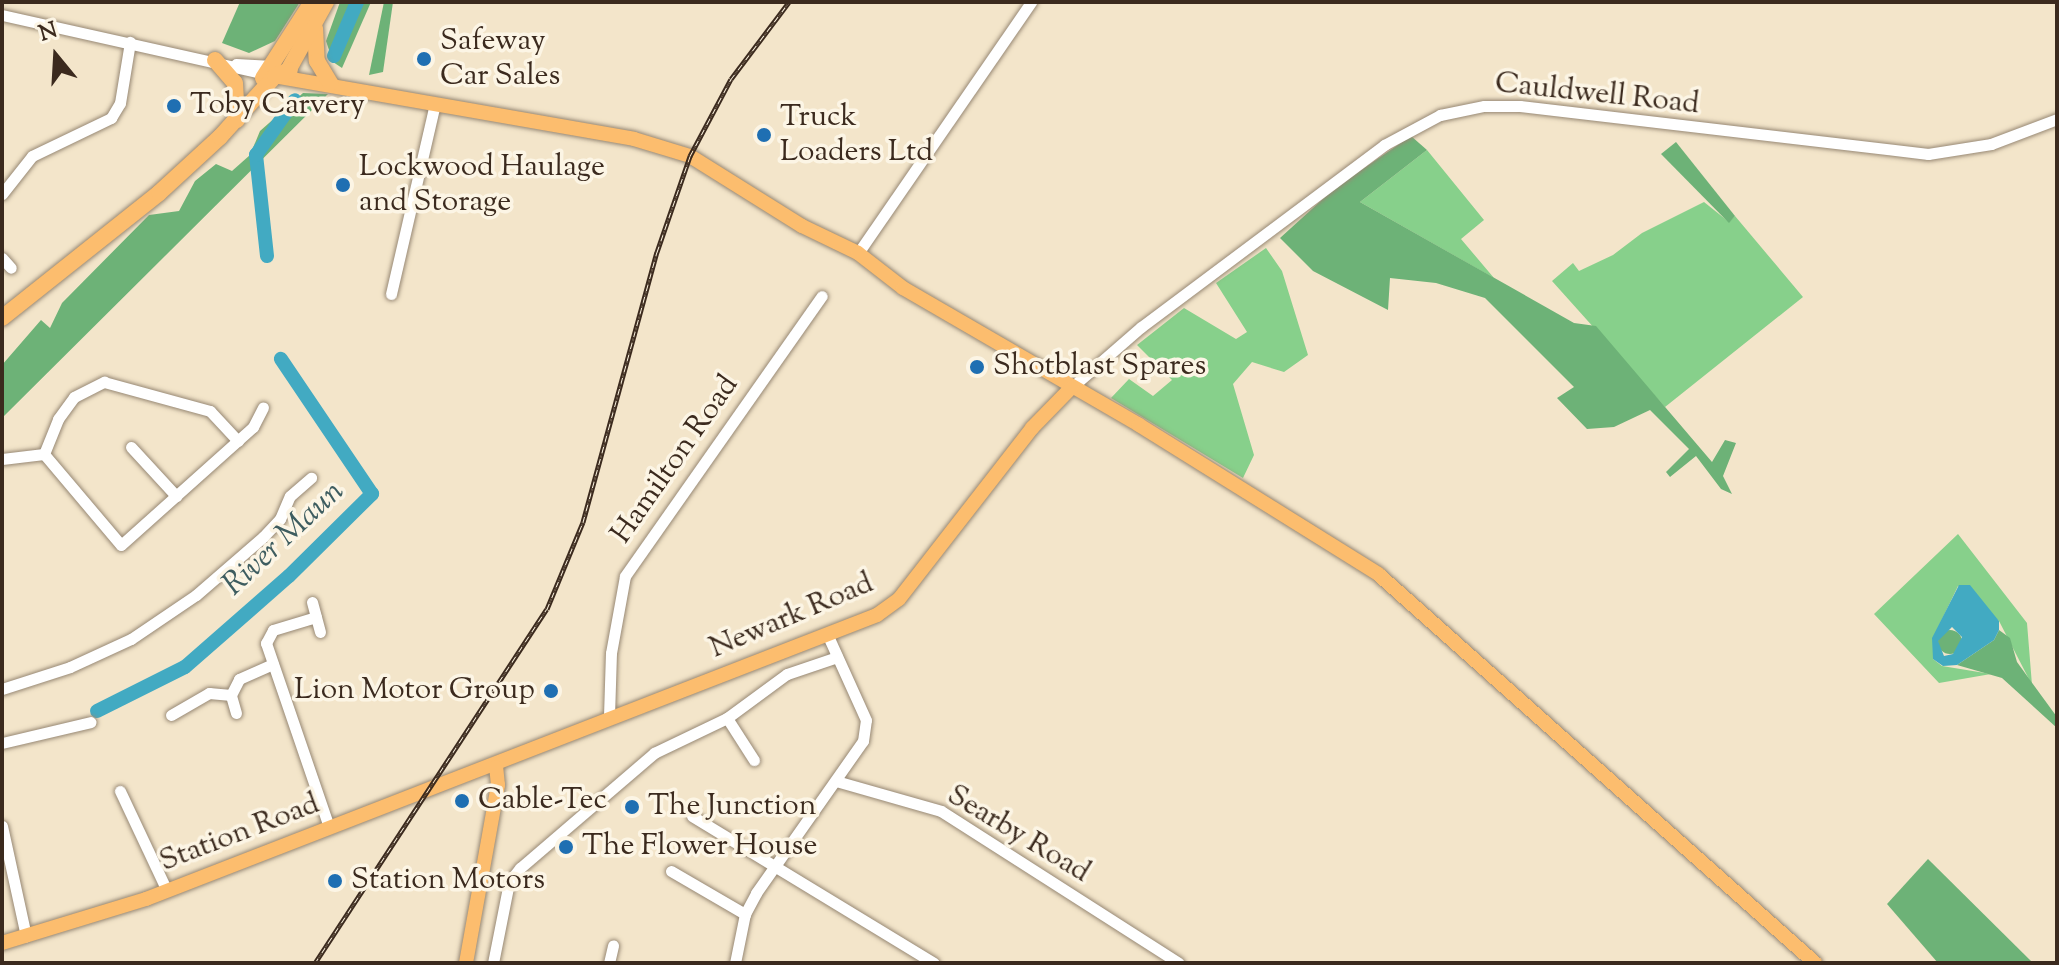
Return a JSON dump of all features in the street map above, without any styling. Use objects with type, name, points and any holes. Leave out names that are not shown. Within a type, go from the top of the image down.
[{"type":"highway","points":[[2,318],[159,193],[237,120],[268,97],[312,2]]},
{"type":"highway","points":[[278,72],[315,27],[326,2]]},
{"type":"highway","points":[[315,27],[317,61],[325,81]]},
{"type":"highway","points":[[215,60],[235,83],[237,120]]},
{"type":"main road","points":[[278,72],[435,104],[634,139],[685,154],[802,226],[858,253],[903,288],[1378,574],[1815,963]]},
{"type":"main road","name":"Newark Road","points":[[496,767],[609,716],[877,615],[899,599],[1032,428],[1072,387]]},
{"type":"main road","points":[[466,963],[498,785],[496,767]]},
{"type":"main road","name":"Station Road","points":[[2,943],[167,891],[329,827],[496,767]]},
{"type":"street","points":[[858,253],[1031,2]]},
{"type":"street","points":[[2,15],[278,72]]},
{"type":"street","points":[[2,194],[32,156],[111,118],[120,103],[130,42]]},
{"type":"street","points":[[391,294],[435,104]]},
{"type":"street","name":"Cauldwell Road","points":[[1072,387],[1141,327],[1384,145],[1440,115],[1484,106],[1520,106],[1928,154],[1991,144],[2057,119]]},
{"type":"street","points":[[2,258],[11,268]]},
{"type":"street","name":"Hamilton Road","points":[[609,716],[611,653],[625,576],[822,296]]},
{"type":"street","points":[[44,454],[58,419],[74,397],[104,382],[210,411],[238,441]]},
{"type":"street","points":[[44,454],[121,545],[238,441],[263,407]]},
{"type":"street","points":[[131,447],[176,496]]},
{"type":"street","points":[[2,459],[44,454]]},
{"type":"street","points":[[2,689],[70,667],[131,639],[196,595],[263,537],[308,486]]},
{"type":"street","points":[[312,602],[320,632]]},
{"type":"street","points":[[316,617],[273,630],[268,650],[329,827]]},
{"type":"street","points":[[735,963],[745,914],[863,741],[866,720],[828,636]]},
{"type":"street","name":"Newark Road","points":[[493,963],[509,882],[590,808],[654,753],[727,718],[787,674],[837,657]]},
{"type":"street","points":[[236,713],[231,695],[239,679],[273,664]]},
{"type":"street","points":[[171,715],[209,693],[231,695]]},
{"type":"street","points":[[727,718],[754,760]]},
{"type":"street","points":[[2,743],[91,722]]},
{"type":"street","name":"Searby Road","points":[[836,781],[941,811],[1179,963]]},
{"type":"street","points":[[120,791],[167,891]]},
{"type":"street","points":[[692,816],[934,963]]},
{"type":"street","points":[[2,826],[26,936]]},
{"type":"street","points":[[671,871],[745,914]]},
{"type":"street","points":[[609,963],[613,945]]},
{"type":"green space","points":[[240,2],[300,2],[275,41],[249,53],[222,43]]},
{"type":"green space","points":[[340,2],[371,2],[342,68],[333,62],[326,41]]},
{"type":"green space","points":[[384,2],[393,2],[383,72],[369,75]]},
{"type":"green space","points":[[303,93],[328,94],[2,418],[2,365],[41,320],[50,328],[62,303],[149,215],[179,211],[195,181],[216,164],[232,171],[250,155],[260,131]]},
{"type":"green space","points":[[1411,136],[1427,150],[1360,202],[1574,323],[1596,326],[1712,462],[1725,440],[1736,443],[1723,476],[1732,494],[1721,489],[1696,456],[1670,477],[1666,472],[1689,449],[1650,410],[1614,427],[1587,429],[1557,398],[1574,387],[1485,298],[1436,283],[1390,278],[1388,310],[1313,271],[1280,238],[1335,188]]},
{"type":"green space","points":[[1676,142],[1735,216],[1729,223],[1661,154]]},
{"type":"green space","points":[[1427,150],[1484,220],[1461,239],[1494,278],[1360,202]]},
{"type":"green space","points":[[1704,202],[1729,222],[1735,216],[1803,297],[1665,407],[1552,281],[1573,263],[1579,271],[1613,255],[1642,233]]},
{"type":"green space","points":[[1266,248],[1282,271],[1308,355],[1284,372],[1252,362],[1233,384],[1254,455],[1243,478],[1111,398],[1129,379],[1153,396],[1172,380],[1137,345],[1184,308],[1236,339],[1247,332],[1216,283]]},
{"type":"green space","points":[[1958,534],[2027,623],[2032,685],[1999,621],[1958,586],[1933,638],[1933,659],[1942,666],[1991,674],[1939,683],[1874,614]]},
{"type":"green space","points":[[1950,630],[1959,633],[1962,642],[1959,651],[1950,654],[1941,651],[1938,642],[1941,633]]},
{"type":"green space","points":[[1999,630],[2010,638],[2017,662],[2057,717],[2057,728],[2002,678],[1957,665],[1994,640]]},
{"type":"green space","points":[[1928,859],[2033,963],[1938,963],[1887,904]]},
{"type":"water","points":[[1959,585],[1970,585],[1999,621],[1994,640],[1957,665],[1943,666],[1933,659],[1932,638]],"holes":[[[1952,627],[1962,637],[1953,654],[1944,656],[1938,641]]]},
{"type":"waterway","name":"River Maun","points":[[334,56],[357,2]]},
{"type":"waterway","name":"River Maun","points":[[267,256],[256,155],[295,100]]},
{"type":"waterway","name":"River Maun","points":[[97,711],[185,667],[289,576],[372,494],[281,359]]},
{"type":"railway","points":[[315,963],[547,609],[583,522],[657,252],[690,156],[731,79],[789,2]]},
{"type":"place","name":"Safeway Car Sales","points":[[424,59]]},
{"type":"place","name":"Toby Carvery","points":[[174,106]]},
{"type":"place","name":"Truck Loaders Ltd","points":[[764,135]]},
{"type":"place","name":"Lockwood Haulage and Storage","points":[[343,185]]},
{"type":"place","name":"Shotblast Spares","points":[[977,367]]},
{"type":"place","name":"Lion Motor Group","points":[[551,691]]},
{"type":"place","name":"Cable-Tec","points":[[462,801]]},
{"type":"place","name":"The Junction","points":[[632,807]]},
{"type":"place","name":"The Flower House","points":[[566,847]]},
{"type":"place","name":"Station Motors","points":[[335,881]]}]
